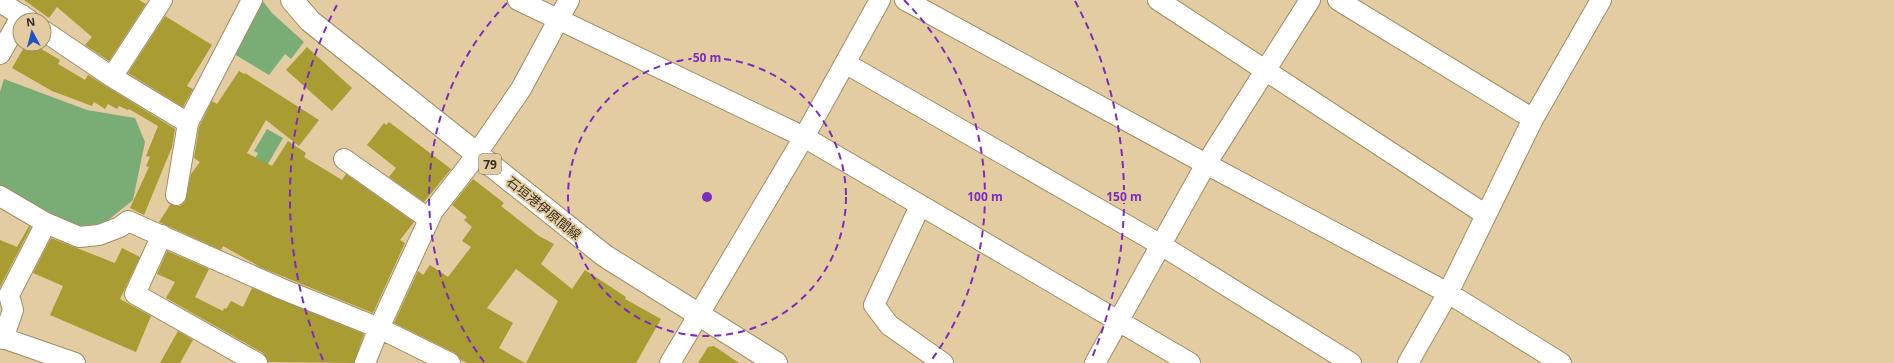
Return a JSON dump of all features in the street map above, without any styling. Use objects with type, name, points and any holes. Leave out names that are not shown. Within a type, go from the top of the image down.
[{"type":"main road","name":"石垣港伊原間線","points":[[292,0],[310,21],[605,256],[698,316],[776,363]]},
{"type":"street","points":[[112,77],[162,0]]},
{"type":"street","points":[[176,195],[188,123],[252,0]]},
{"type":"street","points":[[518,0],[804,137],[1190,363]]},
{"type":"street","points":[[365,363],[379,328],[433,211],[476,154],[521,89],[560,20],[569,0]]},
{"type":"street","points":[[670,363],[804,137],[880,0]]},
{"type":"street","points":[[905,0],[1206,164],[1448,293],[1561,363]]},
{"type":"street","points":[[1158,0],[1486,215]]},
{"type":"street","points":[[1095,363],[1206,164],[1310,0]]},
{"type":"street","points":[[1338,0],[1533,119]]},
{"type":"street","points":[[1408,363],[1448,293],[1533,119],[1602,0]]},
{"type":"street","points":[[0,2],[16,12]]},
{"type":"street","points":[[52,36],[112,77],[188,123]]},
{"type":"street","points":[[0,54],[12,37]]},
{"type":"street","points":[[845,63],[1161,245],[1351,363]]},
{"type":"street","points":[[344,159],[429,219]]},
{"type":"street","points":[[0,196],[46,223],[79,236],[99,235],[120,227],[128,221],[282,289],[379,328],[450,363]]},
{"type":"street","points":[[920,206],[874,306],[889,325],[943,363]]},
{"type":"street","points":[[46,223],[9,295],[13,310],[2,338],[74,363]]},
{"type":"street","points":[[162,235],[135,294],[257,363]]},
{"type":"green space","points":[[259,0],[262,0],[272,13],[304,42],[291,59],[285,54],[269,75],[231,52]]},
{"type":"green space","points":[[4,79],[87,110],[135,118],[145,142],[133,200],[107,221],[91,227],[72,225],[0,185],[0,92]]},
{"type":"green space","points":[[267,129],[283,138],[265,169],[253,162],[258,153],[254,151]]},
{"type":"building","points":[[24,0],[139,0],[146,4],[109,61],[85,45],[92,37],[57,7],[52,14],[52,12],[41,12]]},
{"type":"building","points":[[165,16],[212,45],[187,86],[193,89],[183,107],[128,73]]},
{"type":"building","points":[[307,47],[352,88],[332,111],[286,70]]},
{"type":"building","points":[[21,52],[46,52],[60,60],[58,64],[85,80],[88,75],[175,129],[172,147],[144,215],[130,208],[149,167],[146,166],[150,157],[146,156],[158,126],[129,109],[128,110],[119,106],[117,109],[108,104],[105,109],[94,102],[92,106],[52,91],[12,68]]},
{"type":"building","points":[[239,71],[244,74],[245,73],[319,120],[299,146],[266,120],[247,153],[272,166],[288,141],[306,153],[304,157],[342,180],[346,174],[414,222],[400,240],[405,243],[373,313],[262,268],[223,246],[221,250],[159,222],[170,205],[180,206],[185,202],[191,174],[200,162],[194,158],[199,127],[212,101],[217,104]]},
{"type":"building","points":[[389,122],[451,169],[424,202],[389,177],[396,168],[367,145],[384,123],[386,125]]},
{"type":"building","points":[[473,179],[504,203],[501,206],[539,236],[554,244],[541,264],[572,289],[585,270],[626,297],[625,299],[661,319],[636,363],[526,363],[558,301],[516,269],[487,308],[513,323],[499,348],[525,363],[467,363],[461,360],[455,353],[394,323],[418,271],[423,275],[430,265],[448,277],[471,247],[462,241],[472,227],[464,220],[467,217],[452,205]]},
{"type":"building","points":[[29,226],[31,227],[0,287],[0,240],[17,247]]},
{"type":"building","points":[[51,238],[115,263],[122,248],[140,257],[120,299],[151,316],[136,352],[50,315],[63,286],[33,273]]},
{"type":"building","points":[[167,251],[209,269],[195,297],[223,311],[231,301],[243,307],[252,288],[364,334],[354,363],[268,362],[263,353],[166,298],[175,282],[157,274]]},
{"type":"building","points":[[178,331],[193,340],[180,363],[160,363]]},
{"type":"building","points":[[714,346],[739,363],[698,363],[708,347]]}]
